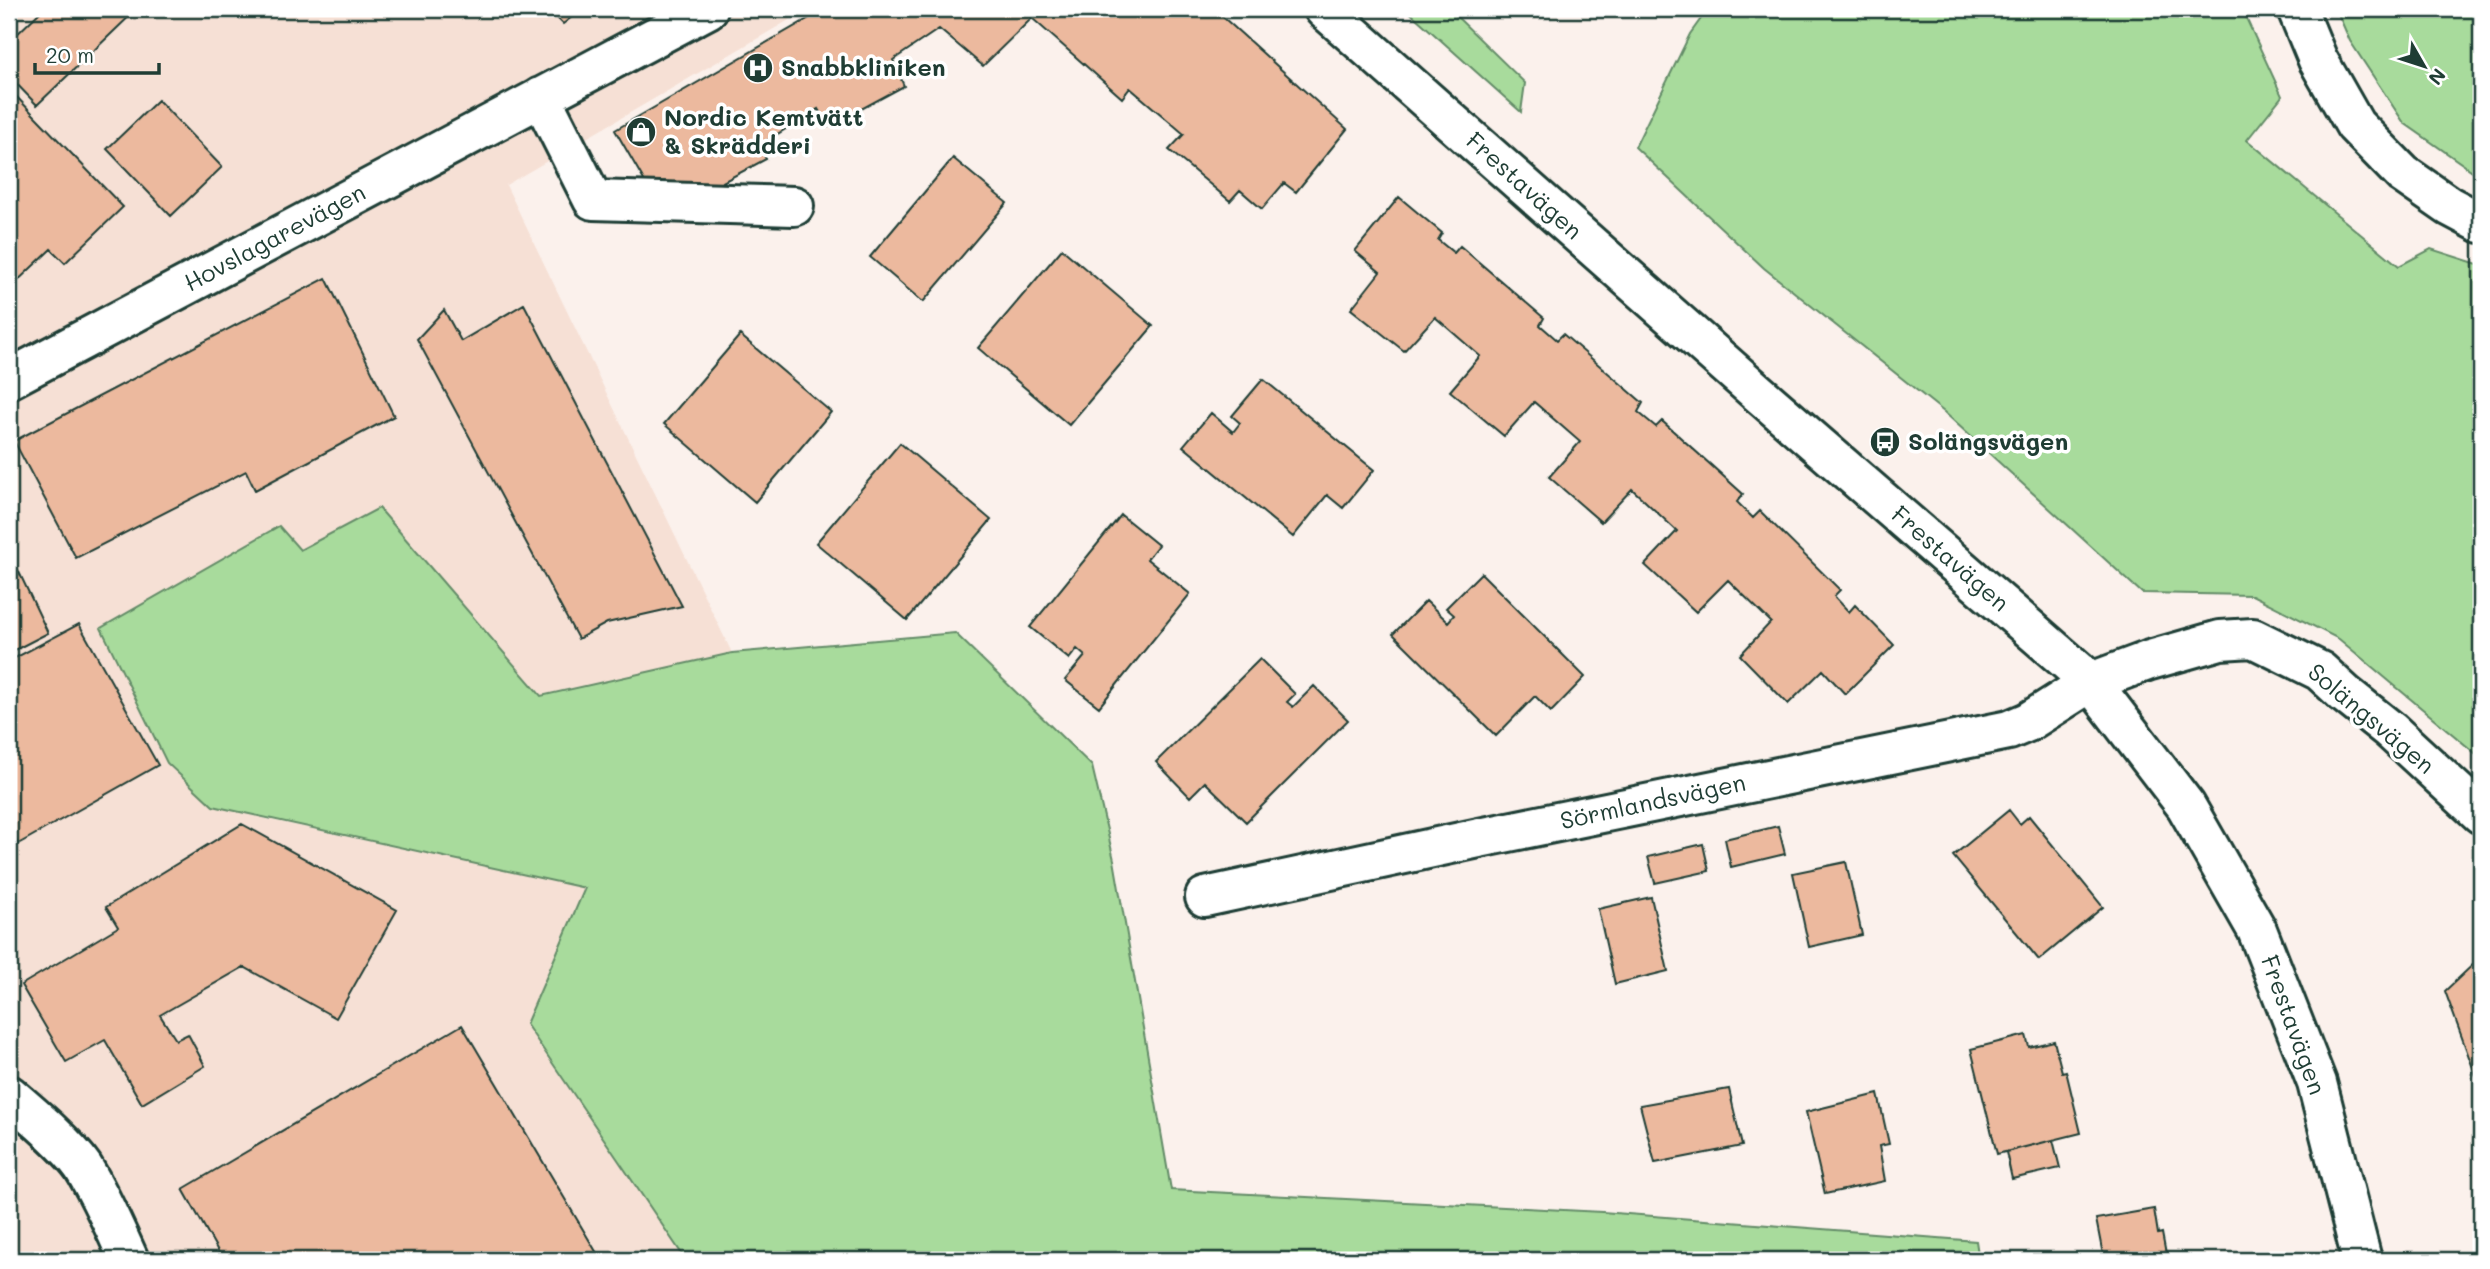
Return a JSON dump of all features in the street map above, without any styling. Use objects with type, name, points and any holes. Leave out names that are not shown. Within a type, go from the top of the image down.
[{"type":"street","name":"Hovslagarevägen","points":[[9,379],[708,9]]},
{"type":"street","name":"Frestavägen","points":[[1324,9],[1757,392],[2091,682],[2186,806],[2257,930],[2318,1083],[2362,1260]]},
{"type":"street","points":[[2297,9],[2318,60],[2355,125],[2403,174],[2449,206],[2481,223]]},
{"type":"street","points":[[541,97],[593,200],[794,206]]},
{"type":"street","name":"Solängsvägen","points":[[2091,682],[2162,655],[2220,640],[2253,638],[2320,671],[2390,730],[2481,814]]},
{"type":"street","name":"Sörmlandsvägen","points":[[1205,897],[2009,730],[2028,722],[2091,682]]},
{"type":"street","points":[[9,1095],[39,1121],[81,1165],[129,1260]]},
{"type":"shaded area","points":[[9,9],[808,9],[506,185],[732,653],[541,696],[379,508],[299,551],[278,526],[262,818],[585,888],[526,1024],[686,1260],[9,1260],[9,1072],[18,1061],[9,1053]]},
{"type":"green space","points":[[1406,9],[1449,9],[1525,83],[1521,112]]},
{"type":"green space","points":[[1708,9],[2242,9],[2282,96],[2247,140],[2399,266],[2431,249],[2481,265],[2481,758],[2339,639],[2252,595],[2142,593],[1944,412],[1764,268],[1635,147],[1690,34]]},
{"type":"green space","points":[[2336,9],[2481,9],[2481,177],[2404,123],[2350,41]]},
{"type":"green space","points":[[379,508],[541,696],[732,653],[955,633],[1092,766],[1114,860],[1171,1190],[1602,1212],[1976,1241],[1979,1260],[686,1260],[526,1024],[585,888],[213,806],[167,763],[101,628],[279,526],[300,550]]},
{"type":"building","points":[[43,9],[137,9],[37,105],[9,76],[9,42]]},
{"type":"building","points":[[548,9],[582,9],[563,24]]},
{"type":"building","points":[[825,9],[1214,9],[1347,129],[1296,192],[1284,183],[1262,209],[1240,190],[1230,201],[1169,150],[1184,134],[1130,88],[1122,98],[1032,18],[983,66],[939,29],[893,60],[904,86],[828,127],[818,109],[760,145],[766,159],[689,200],[679,182],[653,196],[615,130]]},
{"type":"building","points":[[9,89],[123,207],[65,263],[51,249],[9,289]]},
{"type":"building","points":[[158,100],[222,167],[171,216],[107,149]]},
{"type":"building","points":[[953,158],[1007,203],[923,302],[870,257]]},
{"type":"building","points":[[1399,197],[1442,233],[1438,240],[1454,253],[1460,246],[1544,318],[1540,325],[1557,340],[1563,334],[1643,403],[1638,412],[1656,427],[1662,421],[1743,494],[1737,502],[1753,518],[1760,511],[1840,590],[1834,596],[1849,612],[1855,605],[1894,645],[1845,694],[1823,670],[1788,704],[1740,655],[1771,622],[1728,580],[1696,612],[1645,565],[1677,531],[1632,489],[1601,522],[1549,477],[1580,442],[1534,402],[1504,436],[1450,391],[1480,356],[1435,317],[1404,351],[1351,309],[1380,272],[1355,251]]},
{"type":"building","points":[[1062,249],[1153,326],[1069,425],[978,348]]},
{"type":"building","points":[[326,278],[394,416],[255,490],[246,471],[76,558],[14,441]]},
{"type":"building","points":[[524,304],[682,606],[607,623],[578,639],[417,339],[444,310],[461,341]]},
{"type":"building","points":[[740,335],[831,412],[755,502],[664,424]]},
{"type":"building","points":[[1263,379],[1374,470],[1343,508],[1327,495],[1293,537],[1183,446],[1211,413],[1233,432],[1240,423],[1232,416]]},
{"type":"building","points":[[900,443],[991,520],[907,620],[816,543]]},
{"type":"building","points":[[1121,515],[1158,545],[1147,559],[1190,594],[1099,707],[1065,680],[1085,656],[1077,649],[1069,659],[1030,627]]},
{"type":"building","points":[[9,551],[48,633],[9,653]]},
{"type":"building","points":[[1481,573],[1585,677],[1551,712],[1535,696],[1496,736],[1393,634],[1426,601],[1448,622],[1454,615],[1446,608]]},
{"type":"building","points":[[79,624],[158,765],[18,844],[9,828],[9,661]]},
{"type":"building","points":[[1260,659],[1295,694],[1287,702],[1293,707],[1314,686],[1348,720],[1246,822],[1205,782],[1190,797],[1156,762]]},
{"type":"building","points":[[2009,810],[2020,824],[2029,816],[2103,907],[2039,960],[1953,856]]},
{"type":"building","points":[[242,824],[397,910],[336,1018],[244,967],[160,1015],[176,1040],[188,1034],[205,1066],[142,1104],[105,1040],[66,1062],[21,985],[118,927],[106,907]]},
{"type":"building","points":[[1778,826],[1785,854],[1731,867],[1725,839]]},
{"type":"building","points":[[1703,844],[1709,871],[1655,883],[1648,857]]},
{"type":"building","points":[[1846,862],[1862,935],[1809,947],[1793,873]]},
{"type":"building","points":[[1651,897],[1668,971],[1615,984],[1598,909]]},
{"type":"building","points":[[2481,957],[2481,1090],[2445,991]]},
{"type":"building","points":[[462,1025],[601,1260],[223,1260],[183,1189]]},
{"type":"building","points":[[2026,1035],[2029,1047],[2054,1041],[2062,1072],[2066,1071],[2081,1133],[1997,1154],[1971,1049]]},
{"type":"building","points":[[1729,1089],[1742,1146],[1655,1163],[1640,1105]]},
{"type":"building","points":[[1878,1094],[1889,1144],[1879,1146],[1885,1181],[1825,1194],[1806,1112]]},
{"type":"building","points":[[2053,1140],[2060,1168],[2012,1179],[2006,1152]]},
{"type":"building","points":[[2154,1209],[2158,1234],[2162,1233],[2167,1260],[2104,1260],[2096,1219]]},
{"type":"place","name":"Snabbkliniken","points":[[758,68]]},
{"type":"place","name":"Nordic Kemtvätt & Skrädderi","points":[[641,132]]},
{"type":"place","name":"Solängsvägen","points":[[1885,442]]}]
